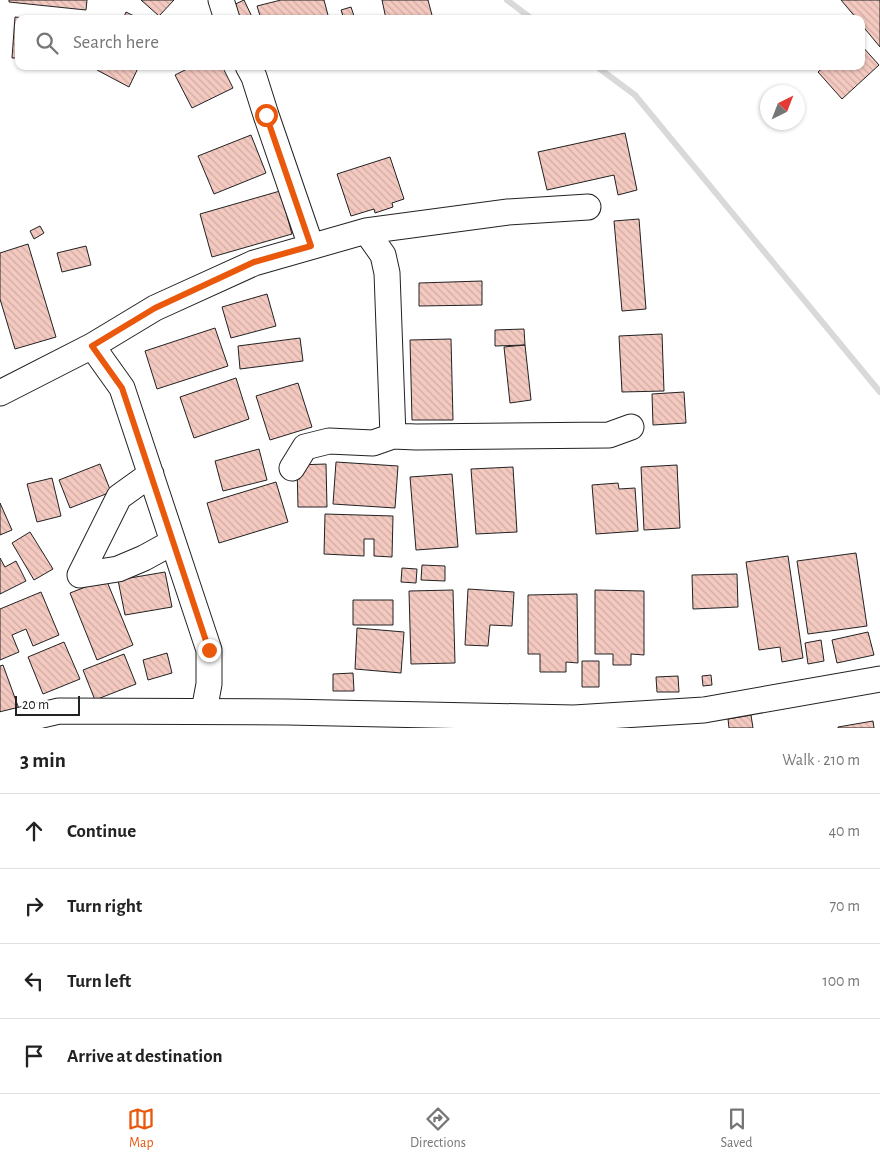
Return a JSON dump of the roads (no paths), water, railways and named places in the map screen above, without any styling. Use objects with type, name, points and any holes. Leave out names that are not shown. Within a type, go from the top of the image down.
[{"type":"street","points":[[221,0],[226,15]]},
{"type":"street","points":[[250,70],[311,246]]},
{"type":"street","points":[[0,393],[92,346],[155,308],[254,262],[366,231],[508,212],[588,207]]},
{"type":"street","points":[[366,231],[382,255],[387,273],[393,436]]},
{"type":"street","points":[[92,346],[122,388],[209,650],[209,684],[204,711]]},
{"type":"street","points":[[292,468],[305,447],[329,441],[373,443],[393,436],[609,435],[631,426]]},
{"type":"street","points":[[151,474],[119,497],[80,575],[118,569],[144,558],[173,542]]},
{"type":"street","points":[[0,725],[59,711],[296,712],[574,718],[704,710],[880,679]]},
{"type":"waterway","points":[[507,0],[527,15]]},
{"type":"waterway","points":[[601,70],[635,95],[880,392]]}]
